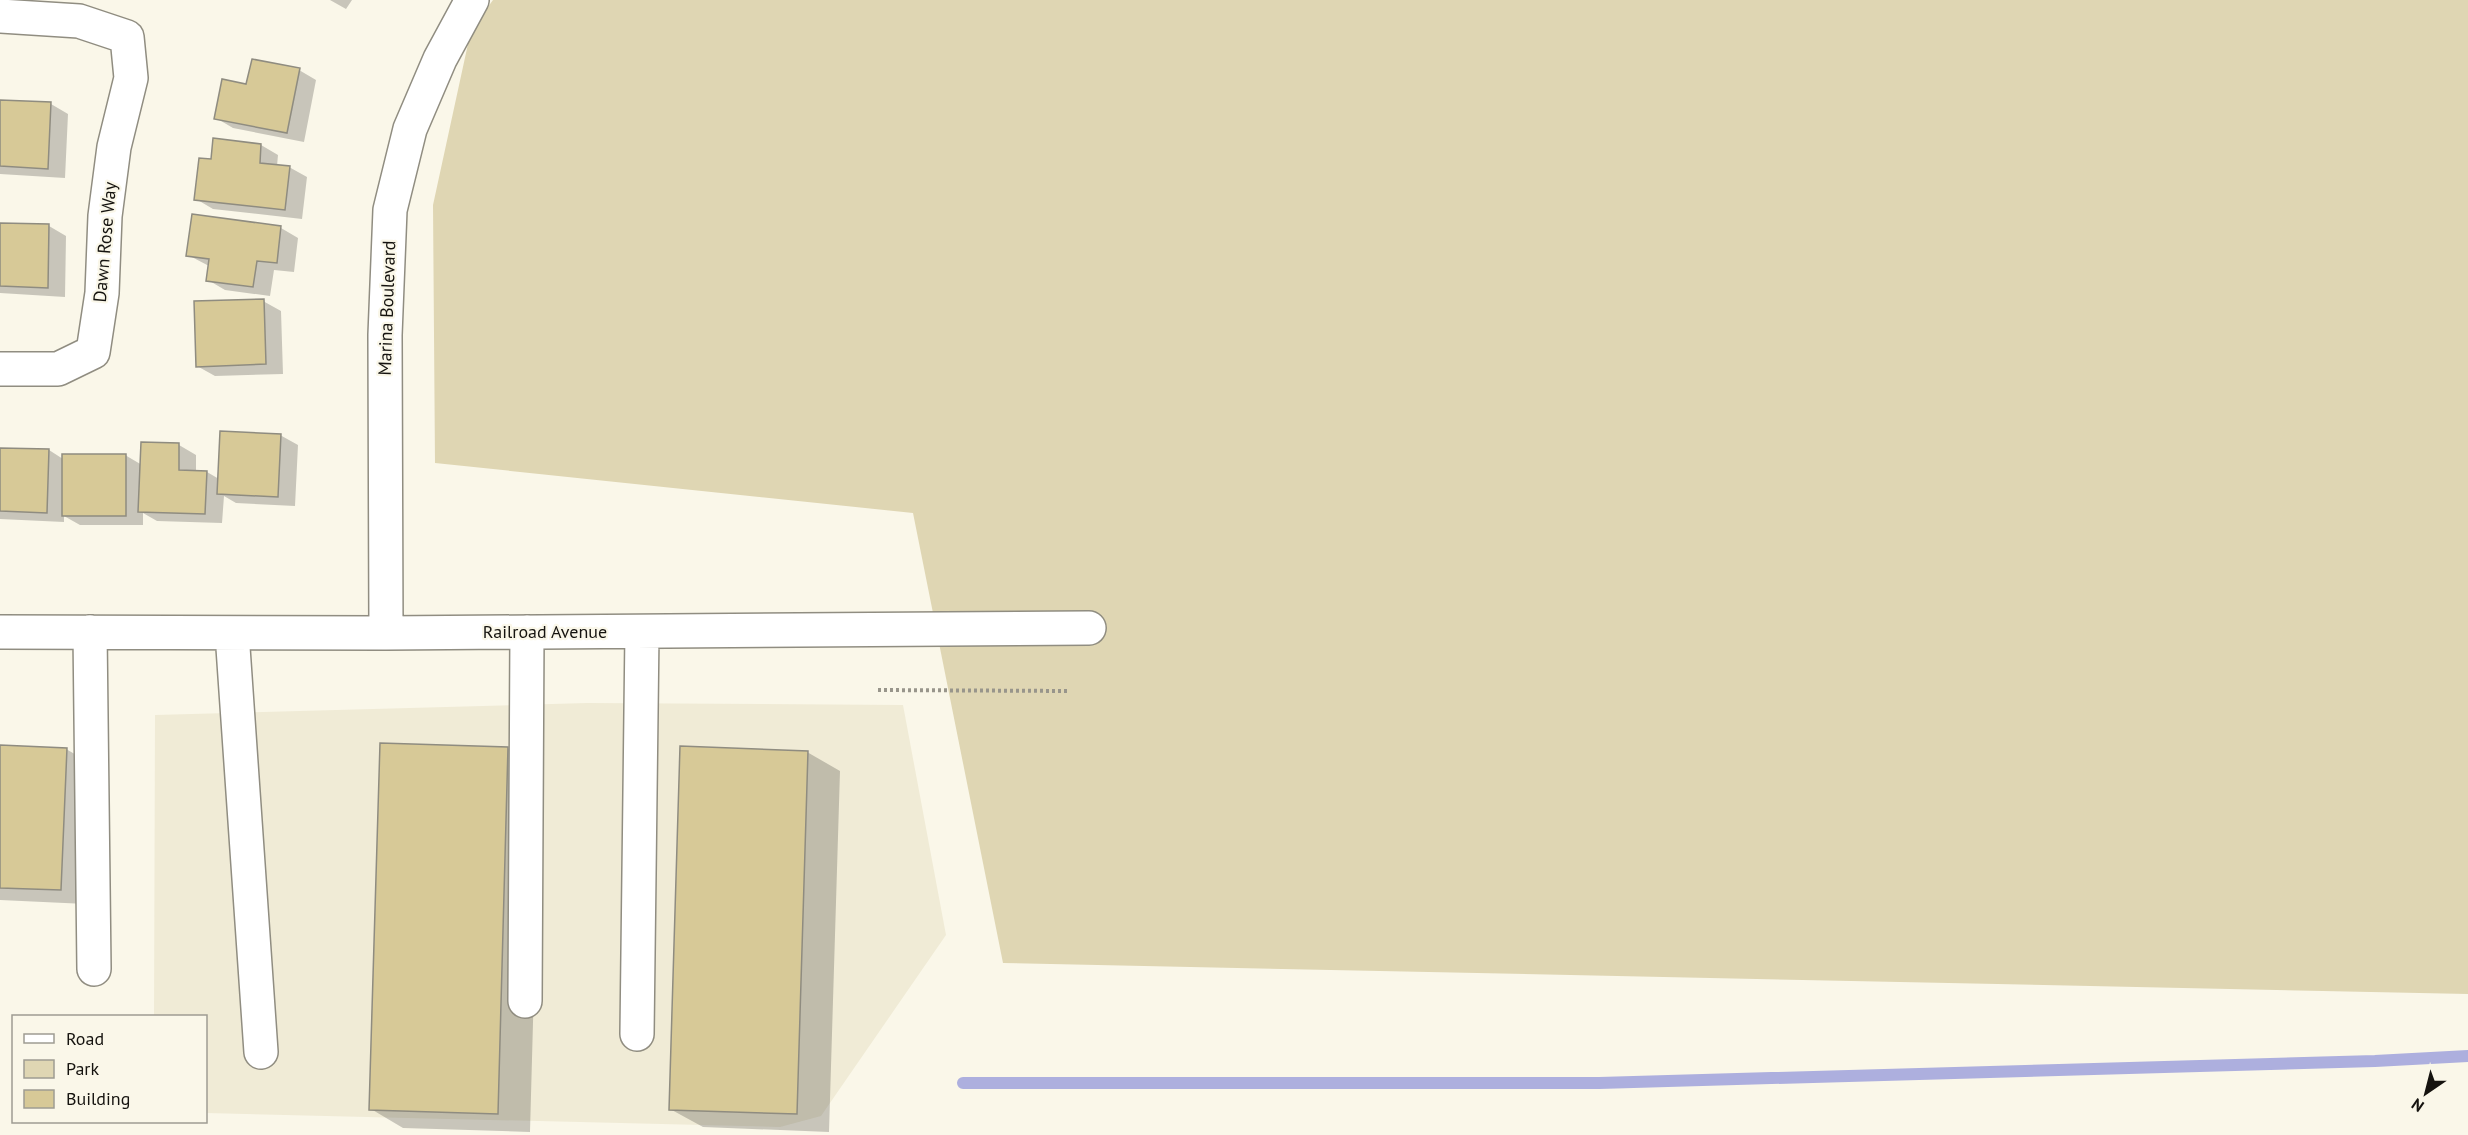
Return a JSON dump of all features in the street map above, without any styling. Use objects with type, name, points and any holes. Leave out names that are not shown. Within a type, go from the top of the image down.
[{"type":"street","name":"Marina Boulevard","points":[[386,633],[385,335],[390,210],[410,129],[440,59],[472,0]]},
{"type":"street","name":"Dawn Rose Way","points":[[0,16],[79,21],[127,37],[131,78],[114,147],[105,216],[102,292],[93,352],[57,369],[0,369]]},
{"type":"street","name":"Railroad Avenue","points":[[0,632],[386,633],[1089,628]]},
{"type":"street","points":[[90,632],[94,969]]},
{"type":"street","points":[[525,1001],[526,632]]},
{"type":"street","points":[[637,1034],[642,632]]},
{"type":"street","points":[[232,633],[261,1052]]},
{"type":"path","points":[[879,690],[1068,691]]},
{"type":"shaded area","points":[[587,703],[903,705],[946,935],[821,1116],[780,1127],[207,1113],[207,1015],[154,1015],[155,715]]},
{"type":"green space","points":[[493,0],[2468,0],[2468,994],[1003,963],[913,513],[435,463],[433,205],[471,30]]},
{"type":"building","points":[[252,59],[300,68],[287,133],[214,119],[222,79],[246,84]]},
{"type":"building","points":[[0,100],[51,102],[48,169],[0,166]]},
{"type":"building","points":[[213,138],[261,144],[260,163],[290,166],[285,210],[194,200],[199,158],[211,159]]},
{"type":"building","points":[[192,214],[281,226],[277,263],[257,261],[253,287],[206,281],[209,259],[186,256]]},
{"type":"building","points":[[0,223],[49,224],[48,288],[0,286]]},
{"type":"building","points":[[264,299],[266,364],[196,367],[194,301]]},
{"type":"building","points":[[220,431],[281,434],[278,497],[217,494]]},
{"type":"building","points":[[141,442],[179,443],[179,470],[207,471],[205,514],[138,512]]},
{"type":"building","points":[[0,448],[49,449],[47,513],[0,511]]},
{"type":"building","points":[[62,454],[126,454],[126,516],[62,516]]},
{"type":"building","points":[[380,743],[508,747],[498,1114],[369,1110]]},
{"type":"building","points":[[0,745],[67,748],[61,890],[0,888]]},
{"type":"building","points":[[680,746],[808,751],[797,1114],[669,1110]]},
{"type":"waterway","points":[[963,1083],[1599,1083],[2375,1061],[2468,1056]]}]
